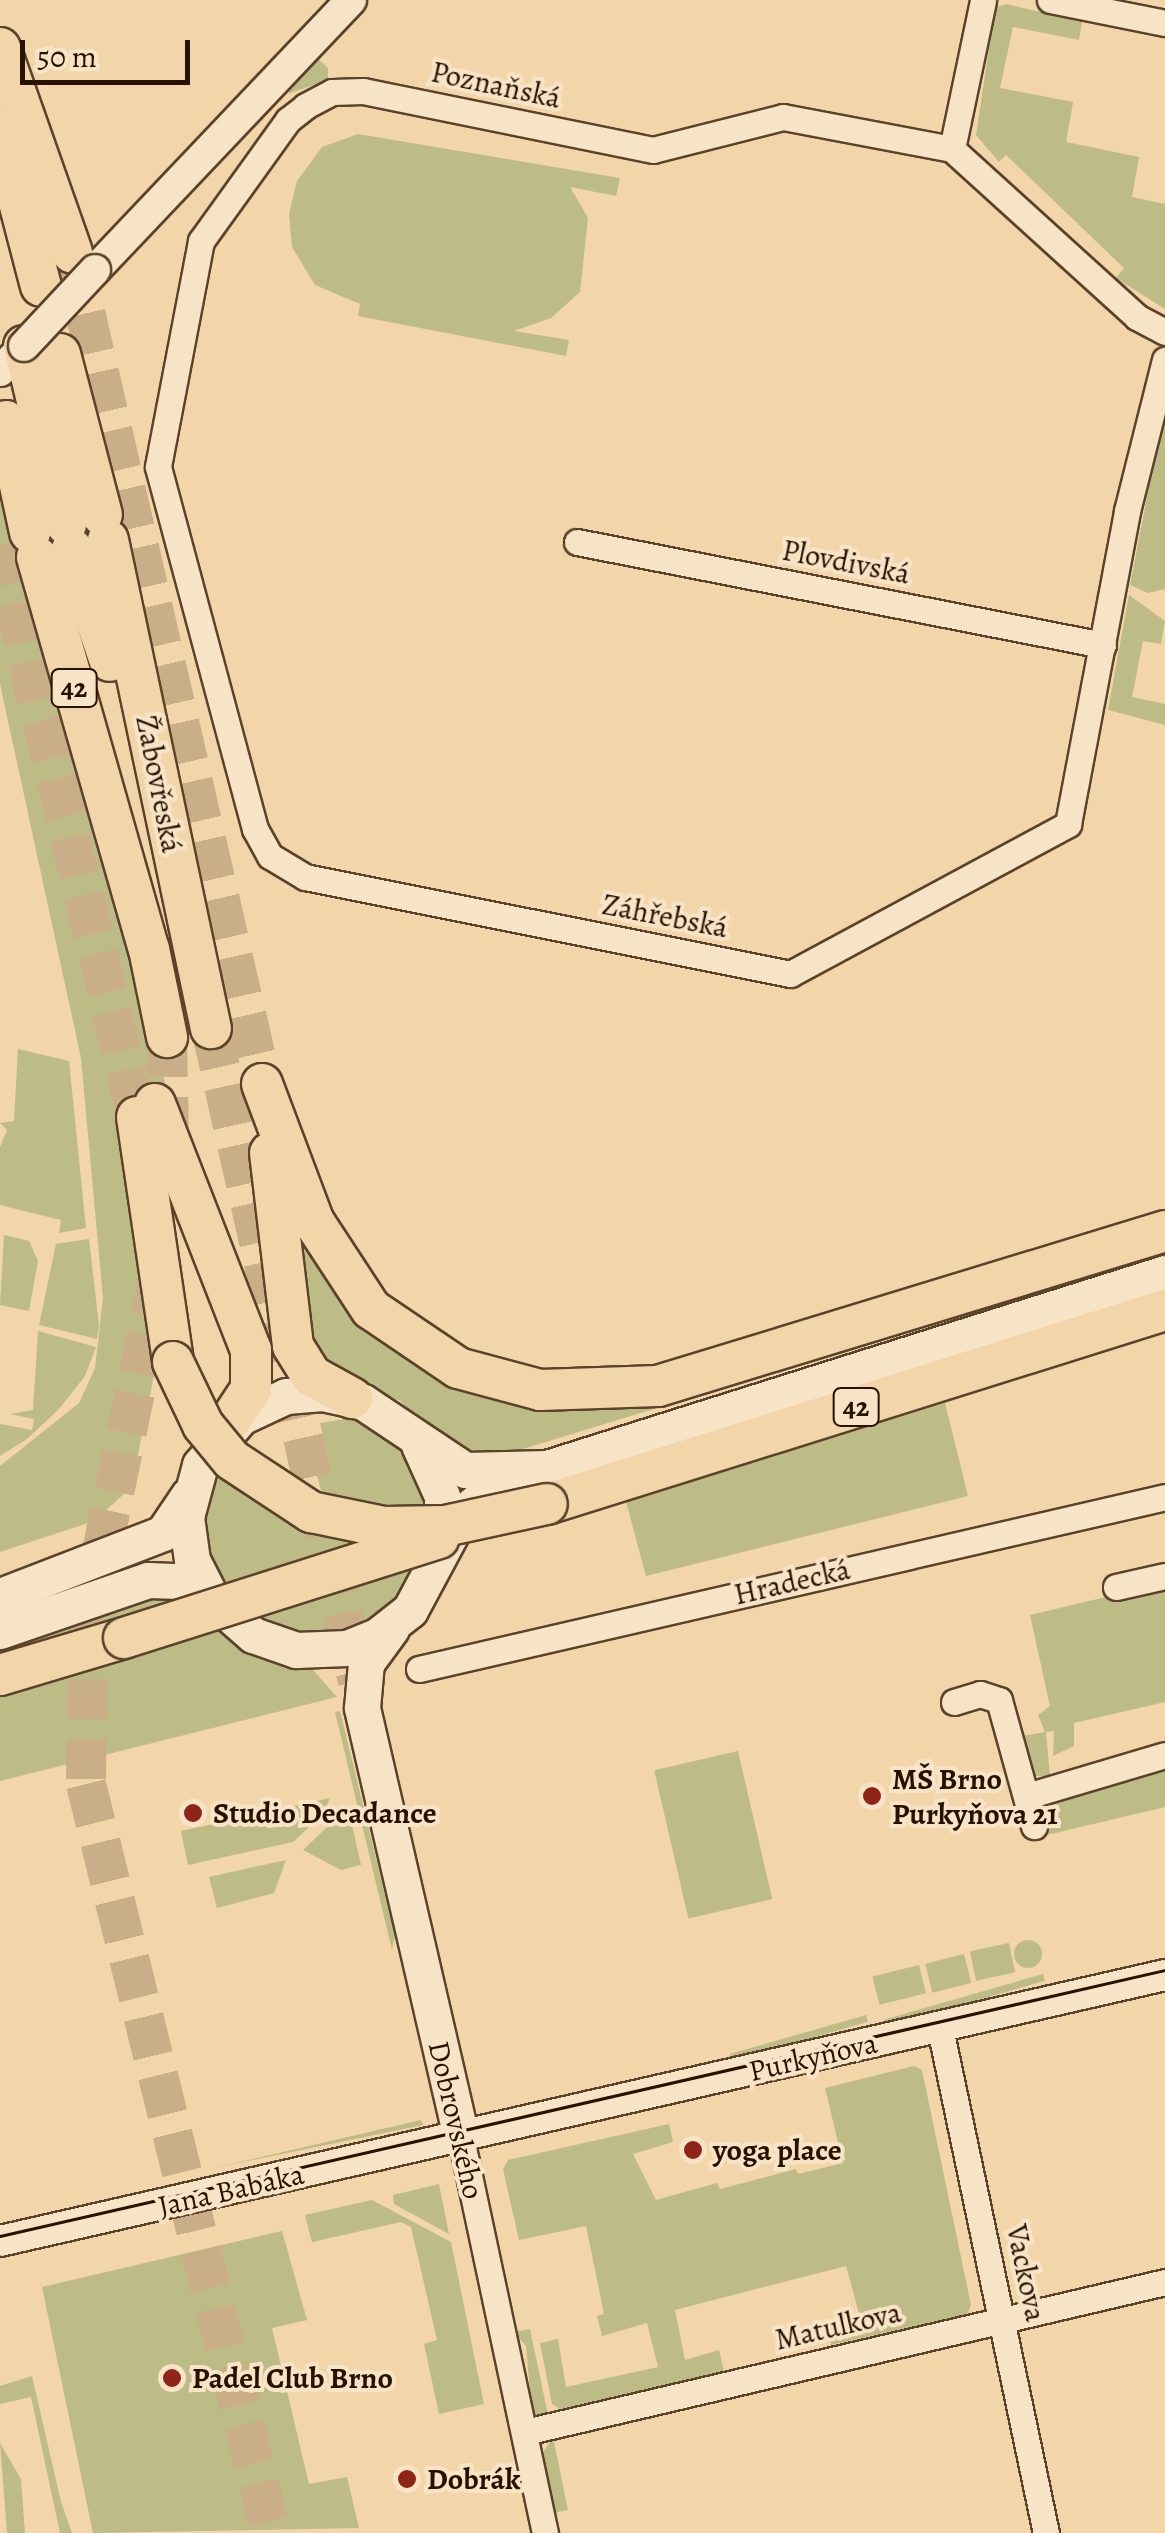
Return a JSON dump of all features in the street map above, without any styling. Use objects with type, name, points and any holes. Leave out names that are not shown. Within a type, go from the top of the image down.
[{"type":"highway","points":[[0,48],[83,262]]},
{"type":"highway","points":[[0,129],[41,286]]},
{"type":"highway","name":"42","points":[[28,357],[69,535]]},
{"type":"highway","name":"42","points":[[6,421],[69,535]]},
{"type":"highway","name":"Žabovřeská","points":[[69,535],[131,733],[164,800],[211,1028]]},
{"type":"highway","name":"Žabovřeská","points":[[69,535],[112,819],[167,1037]]},
{"type":"highway","points":[[352,1398],[312,1376],[288,1329],[262,1084],[314,1222],[370,1309],[458,1368],[540,1390],[658,1386],[1165,1231]]},
{"type":"highway","name":"42","points":[[224,1430],[251,1389],[251,1350],[146,1110],[174,1362],[203,1425],[232,1460],[311,1512],[384,1527],[445,1526],[547,1486]]},
{"type":"highway","name":"42","points":[[0,1675],[124,1638],[547,1486],[1165,1310]]},
{"type":"main road","points":[[0,1631],[148,1580],[180,1581],[212,1600],[253,1635],[296,1650],[347,1648],[396,1624],[423,1595],[472,1504],[547,1486],[1165,1273]]},
{"type":"main road","points":[[0,1596],[162,1533],[178,1518],[224,1430],[286,1396],[352,1398],[392,1417],[414,1437],[465,1470],[547,1486]]},
{"type":"main road","points":[[414,1437],[442,1496],[440,1558]]},
{"type":"main road","points":[[194,1481],[188,1544],[212,1600]]},
{"type":"main road","name":"Dobrovského","points":[[396,1624],[366,1663],[362,1708],[461,2138]]},
{"type":"main road","name":"Dobrovského","points":[[296,1650],[335,1671],[362,1708]]},
{"type":"street","points":[[28,357],[83,262],[352,0]]},
{"type":"street","points":[[983,0],[952,149],[1137,317],[1165,332]]},
{"type":"street","points":[[1050,0],[1165,23]]},
{"type":"street","name":"Poznaňská","points":[[179,352],[208,226],[288,120],[332,92],[362,91],[653,150],[783,117],[952,149]]},
{"type":"street","name":"Záhřebská","points":[[179,352],[159,486],[256,829],[281,868],[790,974],[1068,824],[1154,384],[1165,360]]},
{"type":"street","name":"Plovdivská","points":[[577,542],[1103,645]]},
{"type":"street","name":"Hradecká","points":[[419,1669],[1165,1497]]},
{"type":"street","points":[[1116,1588],[1165,1576]]},
{"type":"street","points":[[954,1702],[980,1694],[998,1700],[1034,1826]]},
{"type":"street","points":[[1026,1796],[1165,1755]]},
{"type":"street","name":"Purkyňova","points":[[461,2138],[1165,1975]]},
{"type":"street","name":"Vackova","points":[[940,2028],[1046,2533]]},
{"type":"street","name":"Jana Babáka","points":[[0,2241],[461,2138]]},
{"type":"street","name":"Dobrovského","points":[[461,2138],[546,2533]]},
{"type":"street","name":"Matulkova","points":[[525,2432],[1165,2282]]},
{"type":"shaded area","points":[[1006,4],[1082,22],[1079,40],[1013,27],[1000,88],[1073,102],[1066,142],[1139,157],[1132,197],[1165,204],[1165,309],[1116,278],[1124,268],[1006,155],[999,162],[976,135],[995,8]]},
{"type":"shaded area","points":[[313,54],[328,68],[328,80],[290,93],[283,88]]},
{"type":"shaded area","points":[[358,134],[620,178],[616,196],[570,187],[588,218],[580,292],[551,318],[514,331],[569,340],[566,356],[358,316],[360,304],[315,285],[292,247],[289,214],[297,181],[322,147]]},
{"type":"shaded area","points":[[1165,405],[1165,589],[1148,593],[1130,585]]},
{"type":"shaded area","points":[[0,471],[168,1094],[154,1375],[135,1469],[126,1492],[94,1521],[0,1552],[0,1466],[79,1403],[95,1368],[103,1298],[81,1058],[0,684]]},
{"type":"shaded area","points":[[1129,595],[1165,621],[1161,644],[1143,641],[1132,697],[1165,704],[1165,725],[1108,710]]},
{"type":"shaded area","points":[[18,1049],[69,1061],[86,1228],[59,1233],[61,1220],[0,1205],[0,1147],[7,1130],[0,1123],[14,1121]]},
{"type":"shaded area","points":[[294,1232],[341,1299],[513,1400],[1033,1293],[503,1455],[473,1455],[437,1437],[400,1401],[335,1374],[311,1356]]},
{"type":"shaded area","points":[[4,1235],[29,1241],[38,1261],[29,1311],[0,1305]]},
{"type":"shaded area","points":[[89,1239],[99,1326],[97,1339],[39,1325],[56,1244]]},
{"type":"shaded area","points":[[38,1331],[96,1347],[85,1376],[59,1409],[27,1439],[0,1456],[0,1424],[32,1430],[34,1419],[10,1414],[33,1410]]},
{"type":"shaded area","points":[[945,1403],[968,1496],[646,1576],[626,1502]]},
{"type":"shaded area","points":[[357,1417],[408,1455],[429,1512],[325,1504],[313,1462],[328,1458],[320,1423]]},
{"type":"shaded area","points":[[221,1462],[276,1503],[280,1520],[299,1517],[346,1540],[419,1558],[404,1592],[372,1618],[334,1632],[291,1630],[257,1616],[227,1589],[208,1551],[206,1504]]},
{"type":"shaded area","points":[[1165,1583],[1165,1702],[1074,1723],[1074,1746],[1053,1756],[1054,1731],[1046,1732],[1050,1776],[1032,1776],[1015,1715],[1023,1736],[1045,1732],[1038,1715],[1050,1706],[1030,1615]]},
{"type":"shaded area","points":[[141,1597],[186,1602],[0,1657],[0,1645]]},
{"type":"shaded area","points":[[214,1623],[313,1670],[337,1697],[0,1781],[0,1686]]},
{"type":"shaded area","points":[[340,1711],[395,1936],[392,1950],[335,1712]]},
{"type":"shaded area","points":[[738,1751],[772,1899],[688,1918],[654,1770]]},
{"type":"shaded area","points":[[1165,1761],[1165,1807],[1047,1835],[1043,1800]]},
{"type":"shaded area","points":[[330,1798],[323,1814],[293,1842],[188,1865],[181,1831]]},
{"type":"shaded area","points":[[348,1807],[361,1865],[341,1870],[303,1850]]},
{"type":"shaded area","points":[[286,1860],[274,1893],[217,1908],[209,1877]]},
{"type":"shaded area","points":[[1028,1940],[1038,1944],[1042,1954],[1038,1964],[1028,1968],[1018,1964],[1014,1954],[1018,1944]]},
{"type":"shaded area","points":[[1009,1943],[1015,1972],[976,1981],[970,1951]]},
{"type":"shaded area","points":[[964,1954],[971,1983],[932,1993],[925,1964]]},
{"type":"shaded area","points":[[919,1965],[926,1993],[879,2005],[872,1977]]},
{"type":"shaded area","points":[[1043,1974],[1045,1981],[886,2026],[884,2019]]},
{"type":"shaded area","points":[[866,2015],[868,2022],[732,2061],[730,2054]]},
{"type":"shaded area","points":[[914,2066],[922,2070],[971,2305],[967,2314],[831,2345],[827,2326],[860,2317],[846,2266],[675,2310],[685,2360],[719,2350],[724,2371],[560,2409],[552,2404],[540,2343],[558,2339],[566,2387],[658,2367],[647,2323],[602,2336],[597,2316],[604,2314],[586,2226],[519,2240],[503,2169],[508,2160],[669,2124],[673,2142],[633,2154],[656,2200],[717,2183],[720,2189],[796,2169],[798,2174],[843,2163],[825,2088]]},
{"type":"shaded area","points":[[421,2120],[423,2125],[214,2168]]},
{"type":"shaded area","points":[[439,2184],[449,2234],[394,2204],[393,2195]]},
{"type":"shaded area","points":[[372,2200],[451,2242],[484,2404],[439,2414],[424,2344],[437,2340],[411,2227],[401,2222],[312,2242],[305,2215]]},
{"type":"shaded area","name":"Padel Club Brno","points":[[282,2231],[307,2320],[272,2328],[309,2484],[347,2477],[359,2528],[93,2533],[42,2287]]},
{"type":"shaded area","points":[[530,2329],[550,2424],[532,2412],[526,2346],[514,2332]]},
{"type":"shaded area","points":[[32,2376],[61,2502],[72,2533],[60,2533],[31,2397],[0,2404],[0,2386]]},
{"type":"shaded area","points":[[553,2437],[568,2510],[554,2513],[542,2454]]},
{"type":"shaded area","points":[[0,2443],[21,2479],[25,2533],[7,2533]]},
{"type":"tunnel","points":[[72,255],[262,1084]]},
{"type":"tunnel","points":[[0,545],[137,1117]]},
{"type":"tunnel","points":[[211,1028],[358,1682]]},
{"type":"tunnel","points":[[167,1037],[169,1143]]},
{"type":"tunnel","points":[[159,1276],[88,1619],[86,1784],[271,2533]]},
{"type":"tram line","points":[[0,2236],[1165,1970]]},
{"type":"place","name":"MŠ Brno Purkyňova 21","points":[[872,1796]]},
{"type":"place","name":"Studio Decadance","points":[[193,1813]]},
{"type":"place","name":"yoga place","points":[[693,2150]]},
{"type":"place","name":"Padel Club Brno","points":[[172,2378]]},
{"type":"place","name":"Dobrák","points":[[407,2479]]}]
